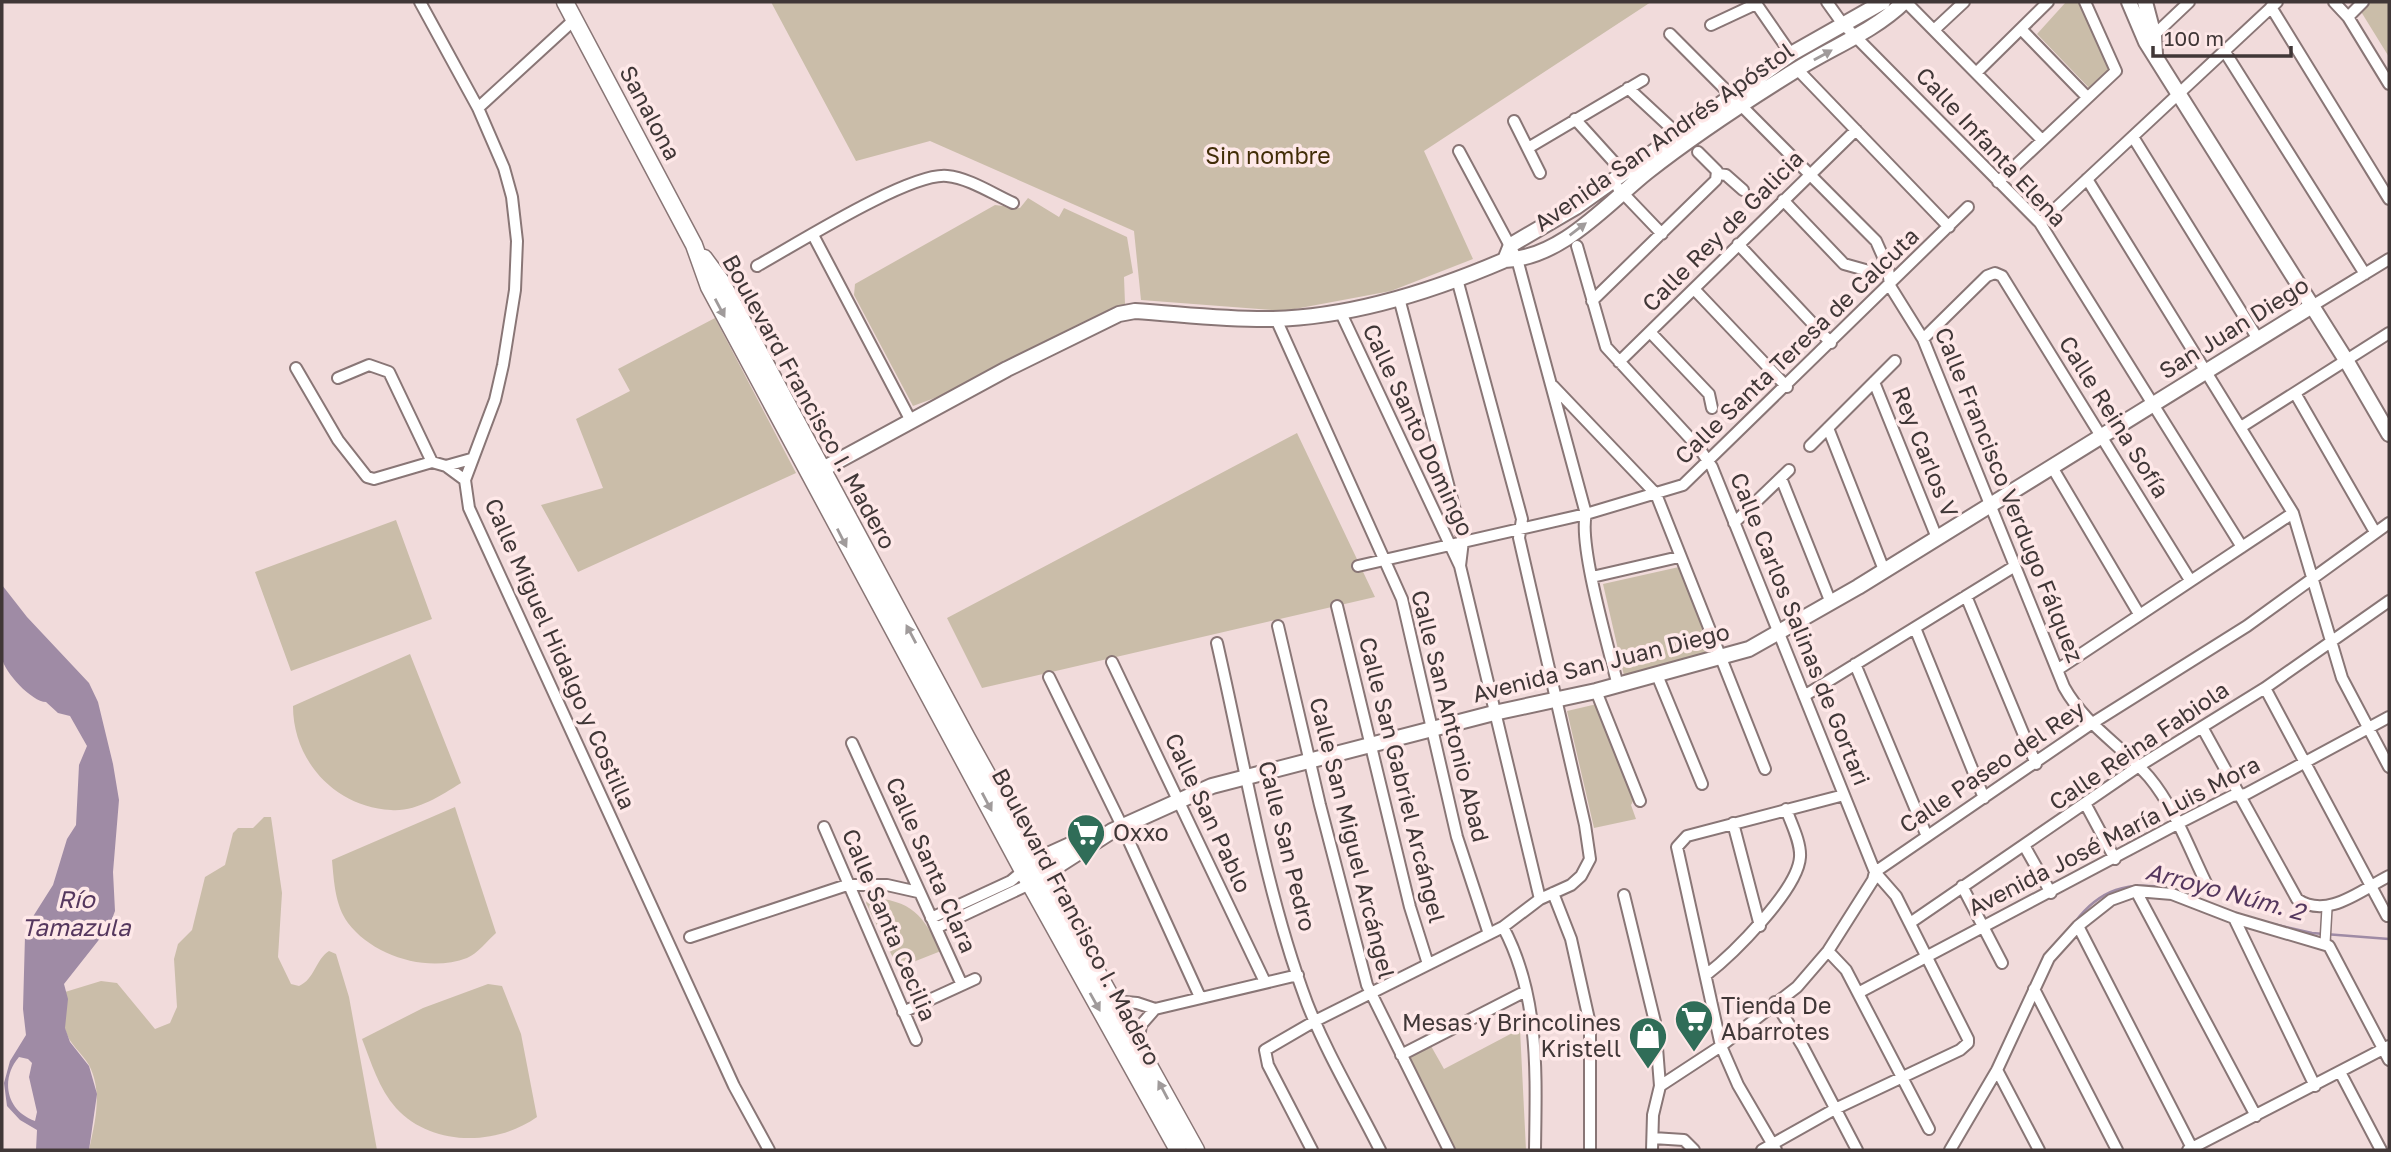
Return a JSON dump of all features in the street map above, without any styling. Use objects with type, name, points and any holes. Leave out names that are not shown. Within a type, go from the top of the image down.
[{"type":"main road","name":"Sanalona","points":[[565,2],[694,245]]},
{"type":"main road","name":"Boulevard Francisco I. Madero","points":[[694,245],[709,287],[823,469],[967,738],[1196,1150]]},
{"type":"main road","name":"Boulevard Francisco I. Madero","points":[[758,364],[1026,878],[1178,1150]]},
{"type":"street","name":"Calle Miguel Hidalgo y Costilla","points":[[420,2],[478,108],[504,168],[512,197],[517,241],[515,290],[503,365],[495,400],[465,480],[468,508],[734,1086],[769,1150]]},
{"type":"street","name":"Calle Infanta Elena","points":[[1827,2],[1842,23],[2040,223],[2242,547]]},
{"type":"street","name":"Avenida San Andrés Apóstol","points":[[823,469],[1119,314],[1135,311],[1276,319],[1340,311],[1399,298],[1564,239],[1688,143],[1791,54],[1883,2]]},
{"type":"street","points":[[1905,2],[2042,140]]},
{"type":"street","name":"Avenida San Andrés Apóstol","points":[[1737,101],[1856,37],[1905,2]]},
{"type":"street","points":[[1934,30],[1964,2]]},
{"type":"street","points":[[1976,73],[2048,2]]},
{"type":"street","points":[[1998,182],[2116,71],[2085,2]]},
{"type":"street","points":[[2129,2],[2150,39]]},
{"type":"street","points":[[2145,2],[2155,54],[2346,360],[2389,435]]},
{"type":"street","points":[[2150,39],[2189,2]]},
{"type":"street","points":[[2334,2],[2348,17],[2389,84]]},
{"type":"street","points":[[2348,17],[2362,2]]},
{"type":"street","points":[[1710,26],[1756,3],[1791,54]]},
{"type":"street","points":[[2040,223],[2274,4],[2389,199]]},
{"type":"street","points":[[478,108],[575,19]]},
{"type":"street","points":[[2021,29],[2087,97]]},
{"type":"street","name":"Calle Francisco Verdugo Fálquez","points":[[1670,34],[1876,240],[1888,268],[1890,286],[1923,338],[2071,699],[2091,724],[2139,766],[2164,798],[2208,887]]},
{"type":"street","points":[[2225,52],[2365,274]]},
{"type":"street","points":[[1797,69],[1949,226]]},
{"type":"street","points":[[1528,148],[1643,80]]},
{"type":"street","points":[[1628,88],[1718,174],[1726,175],[1743,190]]},
{"type":"street","points":[[1575,119],[1613,161]]},
{"type":"street","points":[[1514,121],[1540,173]]},
{"type":"street","name":"Calle Rey de Galicia","points":[[1619,362],[1856,130]]},
{"type":"street","points":[[2133,137],[2258,339]]},
{"type":"street","name":"Avenida San Andrés Apóstol","points":[[1511,245],[1563,215],[1611,181],[1688,143]]},
{"type":"street","points":[[1459,150],[1511,245],[1511,260],[1552,386],[1586,514],[1583,525],[1592,577],[1618,686]]},
{"type":"street","points":[[1592,301],[1716,180],[1718,174]]},
{"type":"street","points":[[757,266],[919,180],[946,176],[957,178],[1013,203]]},
{"type":"street","points":[[2087,179],[2292,513],[2314,577],[2342,678],[2389,766]]},
{"type":"street","points":[[1611,181],[1662,234]]},
{"type":"street","points":[[1783,200],[1844,264],[1870,271]]},
{"type":"street","name":"Calle Santa Teresa de Calcuta","points":[[1358,566],[1586,514],[1683,485],[1787,387],[1968,207]]},
{"type":"street","points":[[813,235],[911,421]]},
{"type":"street","points":[[1738,244],[1831,343]]},
{"type":"street","name":"Calle Carlos Salinas de Gortari","points":[[1577,246],[1603,341],[1710,462],[1875,872],[1896,896],[1966,1034],[1968,1044],[1903,1078]]},
{"type":"street","name":"San Juan Diego","points":[[2102,436],[2389,259]]},
{"type":"street","name":"Calle Reina Sofía","points":[[1923,338],[1987,276],[1995,273],[2002,275],[2190,580]]},
{"type":"street","points":[[1312,1150],[1268,1065],[1265,1050],[1315,1021],[1503,927],[1540,899],[1571,885],[1581,876],[1590,859],[1590,848],[1519,538],[1522,519],[1457,279]]},
{"type":"street","points":[[1693,289],[1787,387]]},
{"type":"street","name":"Calle Santo Domingo","points":[[1399,298],[1462,541],[1460,566],[1540,899]]},
{"type":"street","name":"Calle Santo Domingo","points":[[1340,311],[1447,545],[1460,566]]},
{"type":"street","name":"Calle San Antonio Abad","points":[[1276,319],[1402,599],[1457,837],[1489,934]]},
{"type":"street","points":[[1650,332],[1709,394],[1712,408]]},
{"type":"street","points":[[2241,427],[2389,333]]},
{"type":"street","points":[[1810,446],[1895,361]]},
{"type":"street","points":[[338,377],[369,365],[389,372],[432,462]]},
{"type":"street","points":[[296,369],[338,440],[367,477],[374,479],[432,462],[446,466],[465,480]]},
{"type":"street","name":"Rey Carlos V","points":[[1874,382],[1937,538]]},
{"type":"street","points":[[1552,386],[1657,494],[1679,557],[1765,769]]},
{"type":"street","points":[[2295,393],[2375,532]]},
{"type":"street","points":[[1828,428],[1884,570]]},
{"type":"street","name":"Avenida San Juan Diego","points":[[1026,878],[1041,867],[1178,799],[1248,776],[1432,728],[1618,686],[1749,649],[1831,603],[2102,436]]},
{"type":"street","points":[[446,466],[471,459]]},
{"type":"street","points":[[2052,467],[2139,614]]},
{"type":"street","points":[[1734,523],[1785,474],[1831,603]]},
{"type":"street","points":[[2057,670],[2292,513]]},
{"type":"street","name":"Calle Paseo del Rey","points":[[1660,1086],[1721,1046],[1797,987],[1828,951],[1873,880],[1875,872],[1926,834],[2036,764],[2091,724],[2247,626],[2389,523]]},
{"type":"street","points":[[1592,577],[1679,557]]},
{"type":"street","points":[[1804,696],[2015,566]]},
{"type":"street","points":[[1966,596],[2036,764]]},
{"type":"street","name":"Calle San Gabriel Arcángel","points":[[1337,606],[1410,907],[1428,964]]},
{"type":"street","name":"Calle Reina Fabiola","points":[[1910,923],[1962,886],[2025,847],[2139,766],[2265,688],[2388,606]]},
{"type":"street","name":"Calle San Miguel Arcángel","points":[[1278,626],[1309,760],[1371,994],[1449,1150]]},
{"type":"street","points":[[1915,628],[1984,798]]},
{"type":"street","name":"Calle San Pedro","points":[[1217,643],[1270,875],[1298,975],[1315,1021],[1380,1150]]},
{"type":"street","name":"Calle San Pablo","points":[[1112,662],[1265,982]]},
{"type":"street","points":[[1856,664],[1926,834]]},
{"type":"street","points":[[1657,675],[1702,784]]},
{"type":"street","points":[[1049,677],[1117,828],[1200,997]]},
{"type":"street","points":[[2265,688],[2387,916]]},
{"type":"street","points":[[1596,691],[1640,801]]},
{"type":"street","name":"Avenida José María Luis Mora","points":[[1858,993],[2177,824],[2240,795],[2389,717]]},
{"type":"street","points":[[2202,727],[2297,900],[2307,906],[2327,908],[2389,876]]},
{"type":"street","name":"Calle Santa Clara","points":[[852,743],[962,985],[903,1012]]},
{"type":"street","points":[[1774,1147],[1738,1085],[1721,1046],[1678,856],[1681,841],[1733,823],[1844,795]]},
{"type":"street","points":[[2085,805],[2115,859]]},
{"type":"street","points":[[1706,975],[1730,957],[1760,926],[1798,865],[1799,847],[1786,809]]},
{"type":"street","points":[[1733,823],[1760,926]]},
{"type":"street","name":"Calle Santa Cecilia","points":[[824,827],[916,1040]]},
{"type":"street","points":[[2025,847],[2051,893]]},
{"type":"street","points":[[934,923],[1011,881],[1026,878]]},
{"type":"street","points":[[690,937],[847,885],[887,885],[918,892]]},
{"type":"street","points":[[1962,886],[2002,963]]},
{"type":"street","points":[[2136,891],[2256,1116]]},
{"type":"street","points":[[1950,1150],[1959,1145],[2049,958],[2077,926],[2111,900],[2136,891],[2172,894],[2234,918],[2325,943],[2335,954],[2387,1052],[2340,1072],[2190,1149],[2077,926]]},
{"type":"street","points":[[1553,893],[1571,939],[1590,1024],[1590,1150]]},
{"type":"street","points":[[1624,895],[1655,1023],[1660,1086],[1653,1115],[1652,1150]]},
{"type":"street","points":[[2325,943],[2327,908]]},
{"type":"street","points":[[2234,918],[2315,1086]]},
{"type":"street","points":[[1503,927],[1516,956],[1526,991],[1536,1051],[1535,1150]]},
{"type":"street","points":[[1828,951],[1843,965],[1929,1129]]},
{"type":"street","points":[[1115,1001],[1138,1003],[1155,1009],[1298,975]]},
{"type":"street","points":[[962,985],[975,979]]},
{"type":"street","points":[[2034,989],[2117,1150]]},
{"type":"street","points":[[1401,1055],[1526,991]]},
{"type":"street","points":[[1775,1002],[1802,1045],[1857,1150]]},
{"type":"street","points":[[1138,1043],[1141,1026],[1155,1009]]},
{"type":"street","points":[[1997,1070],[2039,1150]]},
{"type":"street","points":[[2340,1072],[2381,1150]]},
{"type":"street","points":[[1762,1150],[1774,1147],[1835,1110],[1903,1078]]},
{"type":"street","points":[[1653,1138],[1684,1140],[1693,1148]]},
{"type":"green space","name":"Sin nombre","points":[[771,2],[1651,2],[1424,151],[1473,259],[1391,291],[1284,311],[1141,300],[1134,231],[930,141],[856,161]]},
{"type":"green space","points":[[2066,2],[2080,2],[2086,8],[2115,70],[2092,91],[2037,34]]},
{"type":"green space","points":[[2368,2],[2389,2],[2389,57],[2360,10]]},
{"type":"green space","points":[[1028,198],[1059,217],[1064,208],[1127,237],[1133,273],[1124,277],[1125,304],[1102,313],[989,378],[913,406],[854,295],[855,284],[995,205],[1020,208]]},
{"type":"green space","points":[[715,318],[796,473],[578,572],[541,505],[603,488],[576,419],[630,391],[618,369]]},
{"type":"green space","points":[[1297,433],[1375,597],[982,688],[947,618]]},
{"type":"green space","points":[[396,520],[432,619],[291,671],[255,572]]},
{"type":"green space","points":[[1679,567],[1714,656],[1625,680],[1603,584]]},
{"type":"green space","points":[[410,654],[461,783],[410,808],[391,810],[371,807],[352,800],[321,778],[300,745],[293,706]]},
{"type":"green space","points":[[1597,704],[1634,799],[1631,805],[1636,819],[1594,828],[1567,711]]},
{"type":"green space","points":[[455,807],[496,933],[471,956],[451,962],[418,962],[386,953],[359,935],[348,923],[340,909],[332,860]]},
{"type":"green space","points":[[264,817],[271,817],[282,893],[278,957],[291,984],[299,986],[308,979],[324,955],[329,951],[336,954],[349,997],[377,1150],[89,1150],[94,1129],[96,1086],[89,1065],[72,1044],[65,1029],[65,992],[101,981],[117,983],[155,1029],[170,1023],[177,1007],[174,959],[178,944],[192,930],[205,877],[225,865],[233,833],[238,828],[253,828]]},
{"type":"green space","points":[[868,897],[906,906],[928,928],[941,951],[898,968],[866,903]]},
{"type":"green space","points":[[488,984],[502,986],[521,1034],[537,1117],[521,1127],[484,1137],[446,1136],[427,1130],[411,1121],[390,1101],[362,1039],[423,1008]]},
{"type":"green space","points":[[1520,1029],[1526,1150],[1456,1150],[1408,1058],[1431,1046],[1444,1069]]},
{"type":"water","name":"Río Tamazula","points":[[2,585],[27,617],[89,683],[98,702],[119,800],[113,872],[115,911],[109,927],[64,984],[68,999],[65,1028],[70,1042],[89,1066],[97,1094],[89,1150],[36,1150],[37,1130],[20,1120],[7,1106],[4,1083],[10,1061],[26,1035],[23,1009],[25,936],[34,915],[53,885],[67,839],[76,825],[79,765],[87,746],[70,716],[58,713],[46,702],[26,692],[4,664],[1,640]],"holes":[[[19,1057],[32,1063],[29,1077],[37,1112],[35,1121],[18,1110],[9,1094],[9,1075],[13,1066]]]},
{"type":"waterway","name":"Arroyo Núm. 2","points":[[2075,922],[2094,902],[2116,890],[2140,886],[2167,888]]},
{"type":"waterway","name":"Arroyo Núm. 2","points":[[2273,924],[2312,933],[2389,939]]},
{"type":"waterway","name":"Arroyo Núm. 2","points":[[2016,1017],[2025,997]]},
{"type":"place","name":"Oxxo","points":[[1086,867]]},
{"type":"place","name":"Tienda De Abarrotes","points":[[1694,1053]]},
{"type":"place","name":"Mesas y Brincolines Kristell","points":[[1648,1070]]}]
